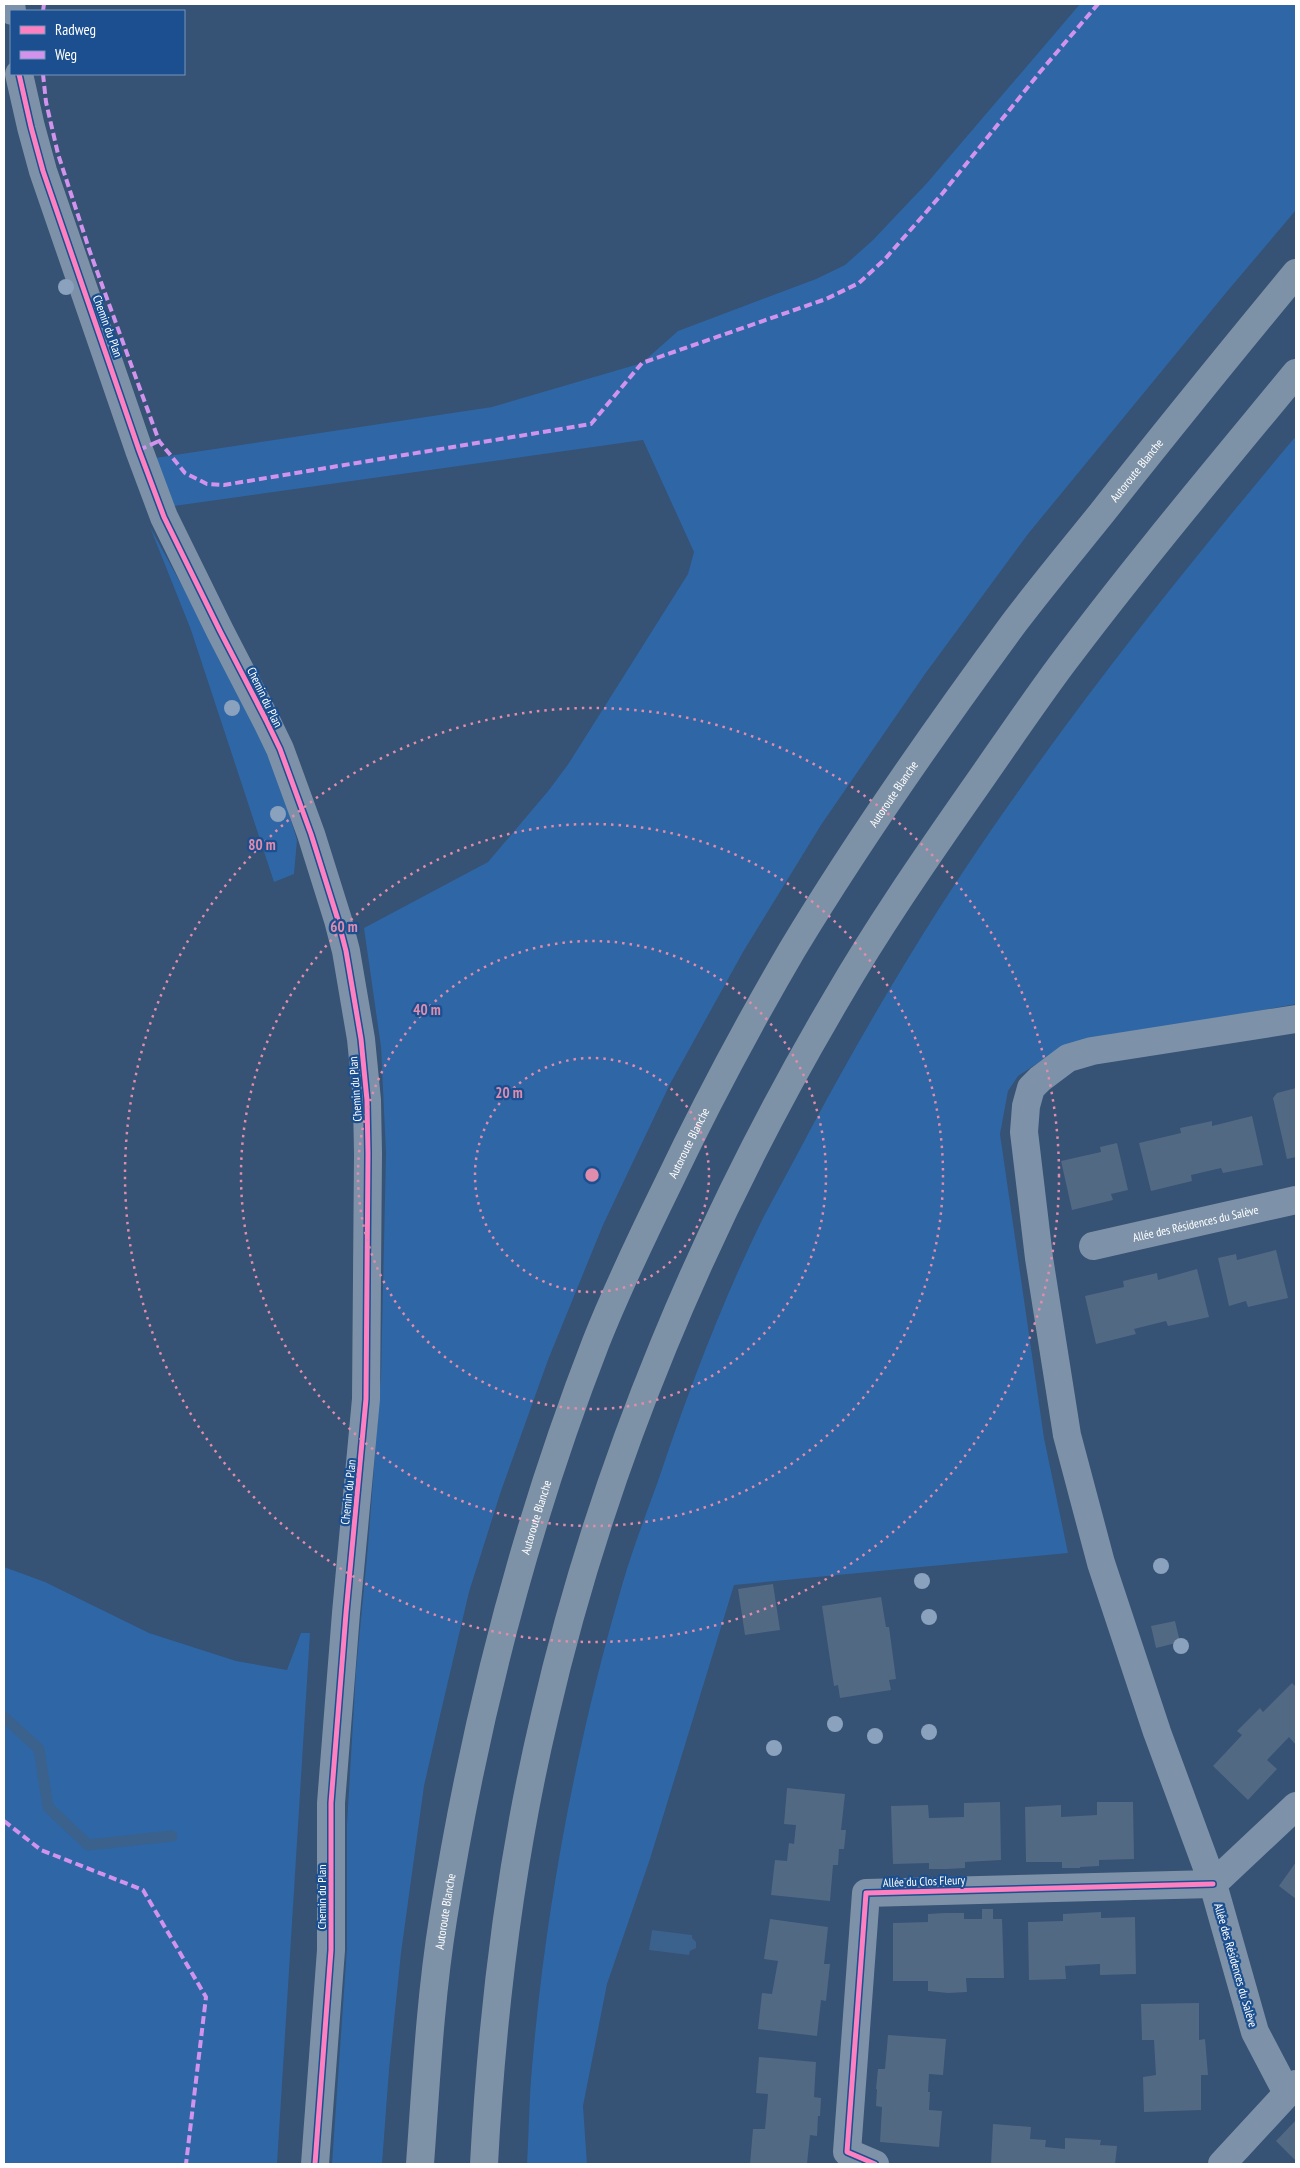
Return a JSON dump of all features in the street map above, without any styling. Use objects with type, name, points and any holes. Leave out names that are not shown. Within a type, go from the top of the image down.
[{"type":"highway","name":"Autoroute Blanche","points":[[420,2164],[430,2035],[442,1922],[483,1710],[517,1584],[570,1413],[598,1337],[644,1234],[710,1096],[793,949],[883,810],[1017,619],[1196,394],[1296,274]]},
{"type":"highway","points":[[484,2164],[493,2044],[503,1952],[521,1828],[545,1714],[570,1620],[600,1521],[629,1434],[671,1327],[765,1126],[832,1005],[920,866],[1062,665],[1151,550],[1296,373]]},
{"type":"street","name":"Chemin du Plan","points":[[20,75],[31,127],[62,227],[164,517],[280,749],[311,834],[329,886],[346,951],[357,1008],[364,1072],[368,1154],[366,1400],[331,1803],[331,1950],[315,2164]]},
{"type":"street","name":"Allée des Résidences du Salève","points":[[1292,2089],[1255,2032],[1213,1884],[1157,1732],[1101,1563],[1067,1435],[1039,1258],[1024,1132],[1026,1106],[1031,1088],[1068,1058],[1092,1051],[1296,1019]]},
{"type":"street","name":"Allée des Résidences du Salève","points":[[1093,1246],[1296,1200]]},
{"type":"street","points":[[1213,1884],[1296,1806]]},
{"type":"street","name":"Allée du Clos Fleury","points":[[875,2164],[847,2152],[866,1893],[1213,1884]]},
{"type":"street","points":[[1222,2164],[1292,2089]]},
{"type":"shaded area","points":[[1080,4],[1296,4],[1296,210],[1028,534],[925,674],[821,825],[743,952],[670,1084],[603,1225],[548,1360],[501,1491],[469,1592],[424,1786],[401,1953],[382,2164],[332,2164],[347,1948],[347,1824],[356,1671],[381,1376],[386,1153],[381,1047],[364,928],[488,862],[549,790],[569,763],[688,574],[694,552],[643,440],[174,506],[155,458],[492,407],[642,363],[678,331],[816,279],[845,265],[873,240],[927,183]]},
{"type":"shaded area","points":[[1296,436],[1296,1004],[1092,1041],[1050,1055],[1018,1076],[1008,1091],[1000,1134],[1044,1438],[1068,1553],[734,1585],[650,1859],[607,1984],[583,2106],[587,2164],[527,2164],[532,2067],[546,1945],[566,1822],[591,1701],[606,1641],[631,1557],[693,1381],[747,1252],[762,1220],[831,1091],[879,1007],[955,883],[1113,662]]},
{"type":"shaded area","points":[[150,527],[239,690],[264,745],[285,801],[297,840],[294,874],[274,882],[191,630]]},
{"type":"shaded area","points":[[4,1567],[45,1582],[149,1633],[236,1661],[287,1670],[301,1633],[310,1633],[277,2164],[4,2164]]},
{"type":"shaded area","points":[[652,1930],[692,1935],[696,1942],[696,1948],[690,1951],[689,1955],[649,1950]]},
{"type":"building","points":[[1296,1088],[1296,1157],[1287,1159],[1273,1098],[1277,1093]]},
{"type":"building","points":[[1252,1116],[1263,1165],[1223,1173],[1221,1168],[1191,1175],[1192,1181],[1151,1191],[1139,1143],[1181,1133],[1180,1128],[1212,1121],[1212,1126]]},
{"type":"building","points":[[1117,1143],[1128,1190],[1111,1194],[1113,1200],[1072,1210],[1061,1161],[1101,1152],[1100,1147]]},
{"type":"building","points":[[1276,1250],[1288,1298],[1248,1307],[1246,1301],[1229,1306],[1218,1258],[1236,1254],[1237,1260]]},
{"type":"building","points":[[1197,1269],[1209,1317],[1168,1326],[1166,1321],[1134,1329],[1136,1334],[1096,1344],[1085,1296],[1124,1287],[1123,1281],[1157,1273],[1158,1280]]},
{"type":"building","points":[[773,1584],[780,1630],[745,1635],[738,1589]]},
{"type":"building","points":[[881,1597],[886,1627],[889,1627],[896,1679],[889,1680],[891,1690],[840,1698],[838,1685],[834,1686],[822,1606]]},
{"type":"building","points":[[1175,1621],[1180,1642],[1156,1648],[1151,1626]]},
{"type":"building","points":[[1292,1683],[1296,1687],[1296,1745],[1289,1737],[1267,1760],[1277,1769],[1248,1800],[1213,1766],[1242,1735],[1237,1731],[1260,1708],[1263,1712]]},
{"type":"building","points":[[787,1788],[845,1794],[841,1830],[846,1830],[844,1849],[839,1849],[838,1865],[833,1865],[830,1901],[771,1895],[775,1860],[787,1861],[789,1843],[794,1844],[796,1825],[784,1824]]},
{"type":"building","points":[[1000,1802],[1001,1860],[965,1862],[965,1868],[947,1869],[929,1869],[929,1863],[893,1864],[891,1806],[928,1805],[929,1818],[964,1817],[964,1803]]},
{"type":"building","points":[[1097,1802],[1133,1802],[1134,1859],[1099,1860],[1099,1866],[1080,1868],[1062,1868],[1062,1862],[1026,1862],[1025,1807],[1061,1805],[1061,1817],[1097,1815]]},
{"type":"building","points":[[1296,1862],[1296,1899],[1279,1886]]},
{"type":"building","points":[[982,1909],[993,1909],[993,1919],[1002,1919],[1004,1978],[966,1978],[967,1992],[948,1993],[928,1991],[928,1981],[893,1981],[893,1923],[928,1922],[928,1914],[945,1913],[964,1913],[964,1919],[982,1919]]},
{"type":"building","points":[[1101,1912],[1101,1918],[1135,1917],[1136,1974],[1100,1975],[1100,1964],[1081,1965],[1065,1966],[1066,1979],[1029,1980],[1028,1922],[1063,1921],[1063,1914]]},
{"type":"building","points":[[770,1919],[828,1927],[824,1964],[830,1964],[826,2001],[821,2000],[817,2036],[758,2029],[762,1993],[772,1994],[778,1961],[764,1959]]},
{"type":"building","points":[[1199,2003],[1199,2040],[1205,2039],[1208,2075],[1201,2075],[1201,2110],[1144,2112],[1143,2077],[1156,2075],[1154,2040],[1142,2040],[1141,2004]]},
{"type":"building","points":[[888,2035],[946,2039],[943,2075],[929,2074],[929,2110],[942,2111],[939,2147],[880,2142],[882,2107],[876,2106],[876,2089],[878,2069],[885,2069]]},
{"type":"building","points":[[759,2057],[816,2062],[814,2097],[821,2098],[820,2116],[818,2116],[817,2136],[810,2135],[807,2164],[750,2164],[753,2129],[765,2129],[768,2094],[756,2093]]},
{"type":"building","points":[[1296,2120],[1296,2161],[1276,2141]]},
{"type":"building","points":[[993,2124],[1031,2127],[1030,2139],[1046,2140],[1045,2147],[1065,2149],[1065,2138],[1101,2140],[1100,2145],[1117,2146],[1115,2164],[991,2164]]},
{"type":"waterway","points":[[4,1717],[39,1749],[48,1807],[88,1845],[172,1836]]},
{"type":"marked path","points":[[43,10],[44,4]]},
{"type":"marked path","points":[[43,75],[46,102],[58,154],[90,252],[159,441],[185,473],[207,484],[224,485],[591,424],[642,363],[826,299],[859,283],[885,259],[942,194],[1040,72],[1098,4]]},
{"type":"marked path","points":[[139,450],[159,441]]},
{"type":"marked path","points":[[4,1821],[41,1850],[143,1890],[206,1997],[186,2164]]},
{"type":"cycle path","points":[[19,75],[43,171],[164,517],[280,749],[311,834],[346,951],[361,1039],[367,1100],[368,1154],[366,1399],[331,1803],[331,1950],[315,2164]]},
{"type":"cycle path","points":[[875,2164],[847,2152],[866,1893],[1213,1884]]}]
